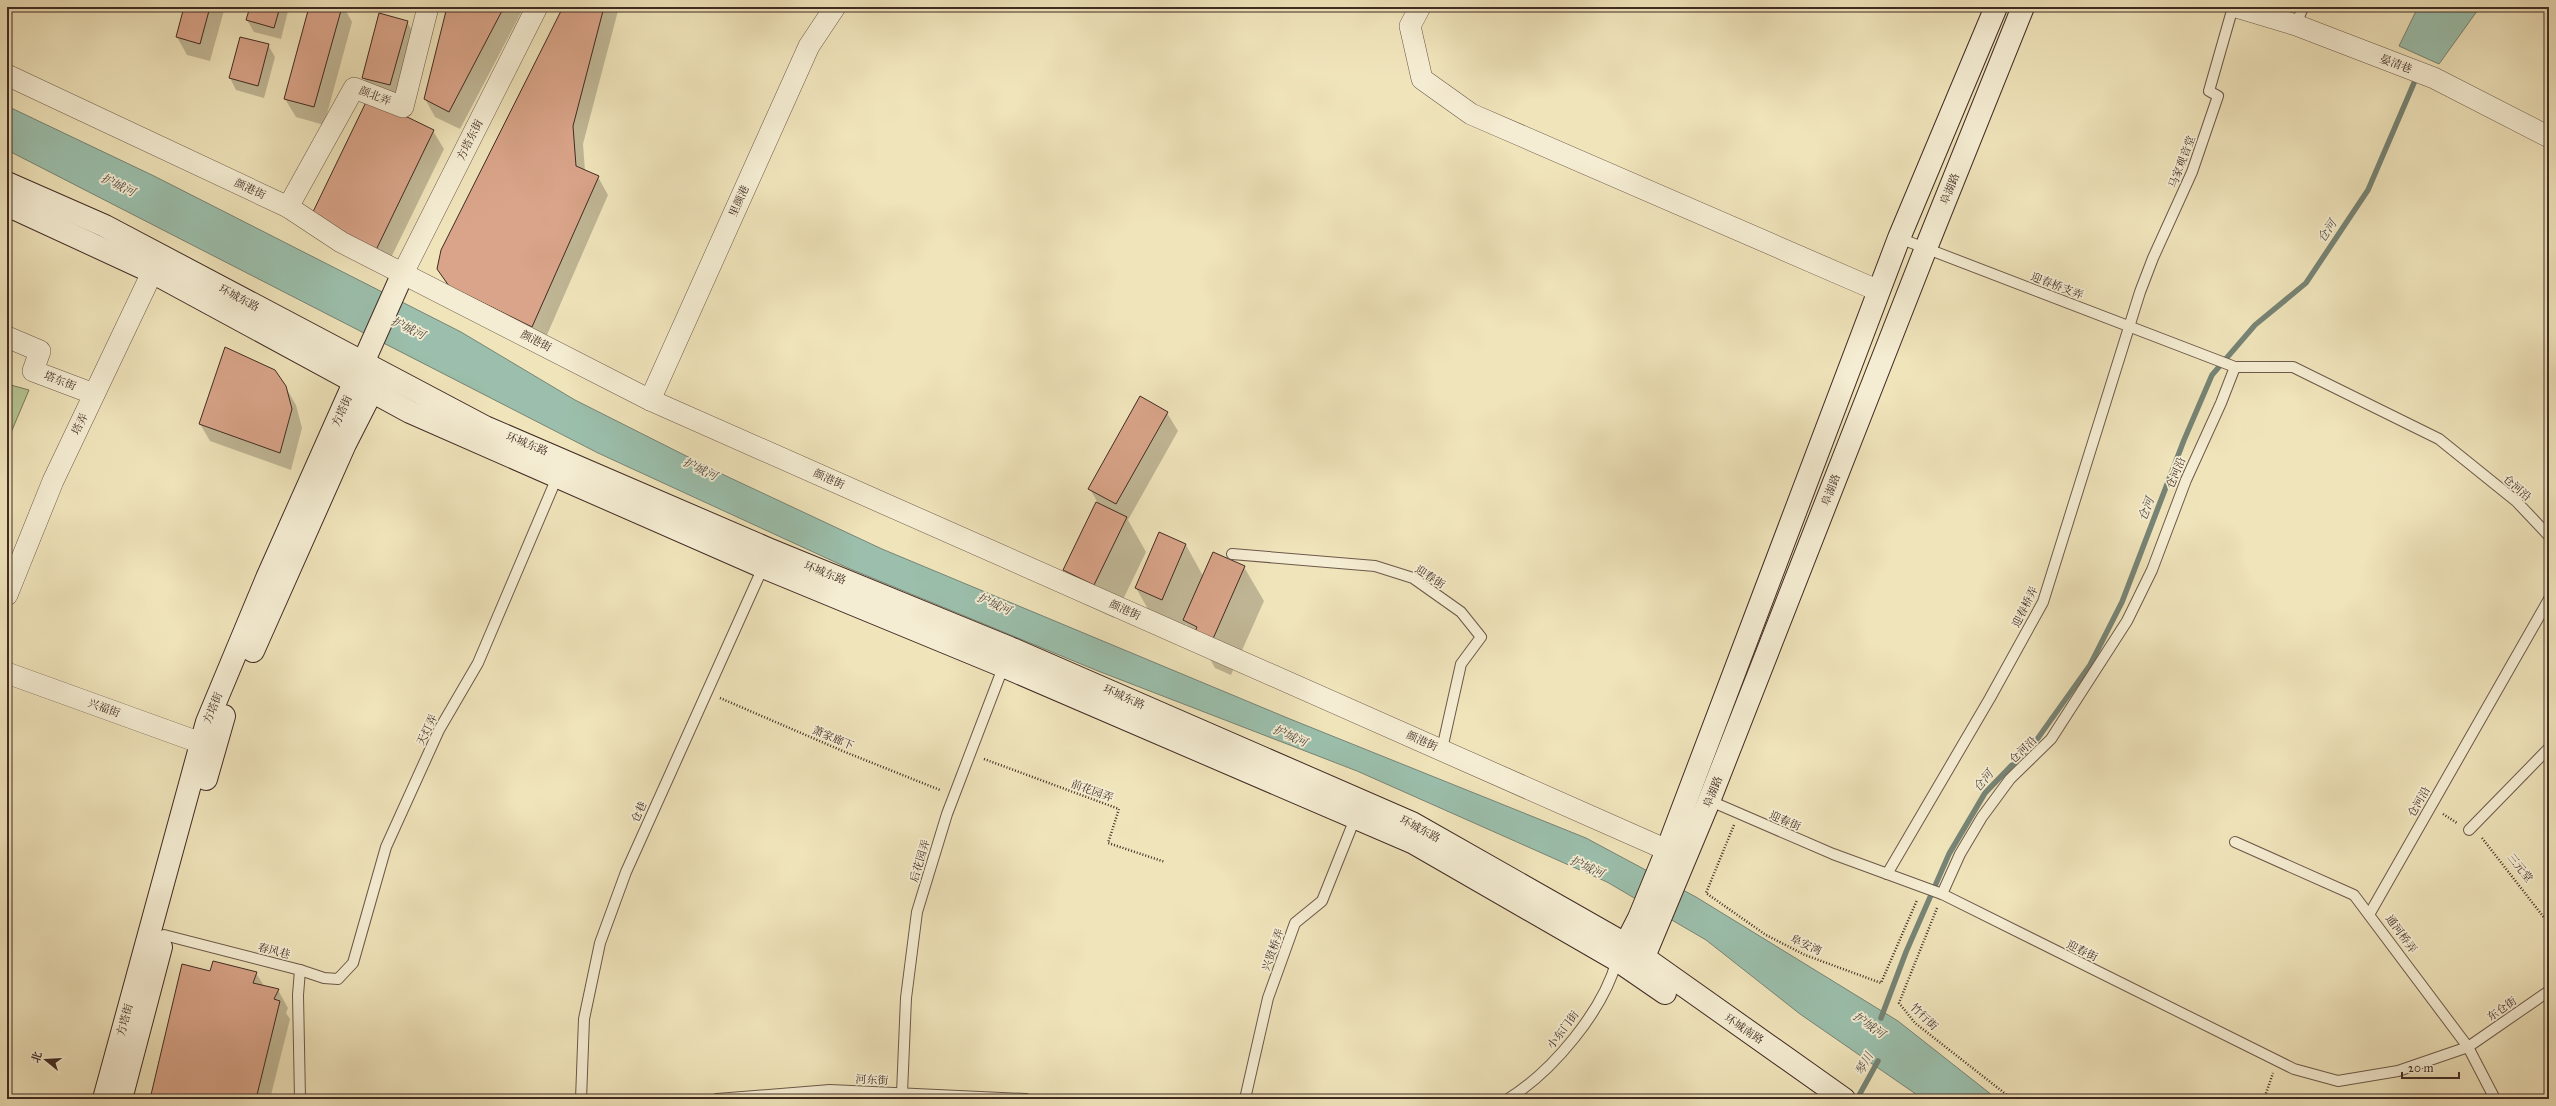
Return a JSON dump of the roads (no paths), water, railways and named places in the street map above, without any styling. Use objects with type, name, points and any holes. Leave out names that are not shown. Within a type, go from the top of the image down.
[{"type":"main road","name":"阜湖路","points":[[1630,959],[1647,922],[1668,865],[1689,792],[1899,238],[1996,7]]},
{"type":"main road","name":"阜湖路","points":[[1668,865],[1709,801],[1926,248],[2023,7]]},
{"type":"main road","name":"环城东路","points":[[7,183],[106,226],[156,264]]},
{"type":"main road","name":"环城东路","points":[[7,205],[156,264],[367,377],[486,427],[561,468],[766,558],[1007,657],[1359,810],[1412,823],[1630,959]]},
{"type":"main road","name":"方塔街","points":[[121,1099],[164,935],[225,714],[345,444],[403,273]]},
{"type":"main road","name":"方塔街","points":[[104,1099],[200,743],[207,722],[268,578],[367,377]]},
{"type":"main road","name":"环城南路","points":[[1630,959],[1834,1097]]},
{"type":"street","name":"颜北弄","points":[[288,207],[354,88],[404,107],[428,7]]},
{"type":"street","name":"方塔东街","points":[[403,273],[537,7]]},
{"type":"street","name":"里颜港","points":[[650,400],[809,46],[835,7]]},
{"type":"street","points":[[1420,7],[1410,26],[1422,79],[1471,114],[1879,291]]},
{"type":"street","name":"晏清巷","points":[[2234,7],[2300,16],[2399,66],[2434,78],[2549,137]]},
{"type":"street","name":"颜港街","points":[[7,75],[288,207],[341,242],[650,400],[1442,749],[1668,865]]},
{"type":"street","name":"塔弄","points":[[7,595],[53,481],[156,264]]},
{"type":"street","name":"塔东街","points":[[7,337],[40,351],[33,371],[94,394]]},
{"type":"street","name":"兴福街","points":[[7,673],[200,743]]},
{"type":"lane","name":"马家观音堂","points":[[2129,327],[2153,258],[2192,172],[2214,109],[2218,96],[2209,91],[2234,7]]},
{"type":"lane","name":"迎春桥支弄","points":[[1899,238],[2235,367]]},
{"type":"lane","name":"迎春桥弄","points":[[1887,874],[1990,698],[2043,602],[2129,327]]},
{"type":"lane","name":"仓河沿","points":[[1942,894],[1960,854],[1982,816],[2010,779],[2052,739],[2127,621],[2152,570],[2186,480],[2221,403],[2235,367],[2293,367],[2439,439],[2516,501],[2549,536]]},
{"type":"lane","name":"天灯弄","points":[[300,970],[324,978],[338,979],[353,963],[386,847],[439,730],[478,663],[561,468]]},
{"type":"lane","name":"迎春街","points":[[1232,554],[1374,566],[1413,578],[1461,612],[1481,637],[1461,664],[1442,749]]},
{"type":"lane","name":"仓巷","points":[[581,1099],[584,1019],[600,943],[626,872],[766,558]]},
{"type":"lane","name":"仓河沿","points":[[2370,913],[2549,598]]},
{"type":"lane","name":"后花园弄","points":[[902,1093],[906,998],[916,912],[954,796],[1007,657]]},
{"type":"lane","points":[[2469,830],[2549,748]]},
{"type":"lane","name":"迎春街","points":[[1689,792],[1887,874],[1942,894],[2294,1069],[2338,1081],[2398,1071],[2468,1047]]},
{"type":"lane","name":"兴贤桥弄","points":[[1245,1099],[1268,998],[1295,923],[1322,901],[1359,810]]},
{"type":"lane","name":"通河桥弄","points":[[2235,842],[2354,895],[2370,913],[2468,1047],[2495,1099]]},
{"type":"lane","name":"春风巷","points":[[164,935],[300,970],[298,995],[300,1099]]},
{"type":"lane","points":[[1610,983],[1630,959]]},
{"type":"lane","name":"小东门街","points":[[1508,1099],[1550,1065],[1562,1053],[1610,983],[1630,959]]},
{"type":"lane","name":"东仓街","points":[[2468,1047],[2549,991]]},
{"type":"lane","name":"河东街","points":[[718,1099],[830,1090],[1026,1099]]},
{"type":"water","points":[[2418,7],[2480,7],[2439,64],[2399,46]]},
{"type":"water","name":"护城河","points":[[7,106],[154,176],[461,332],[575,400],[724,475],[882,549],[1290,719],[1586,838],[1696,897],[1898,1021],[1997,1099],[1923,1099],[1800,1014],[1706,940],[1607,882],[1357,771],[1098,671],[848,568],[598,453],[7,150]]},
{"type":"waterway","name":"仓河","points":[[1881,1018],[1906,952],[1949,854],[1985,793],[2038,738],[2090,665],[2122,602],[2184,440],[2212,375],[2255,325],[2306,283],[2368,190],[2417,76]]},
{"type":"waterway","name":"琴川","points":[[1857,1099],[1878,1061]]}]
